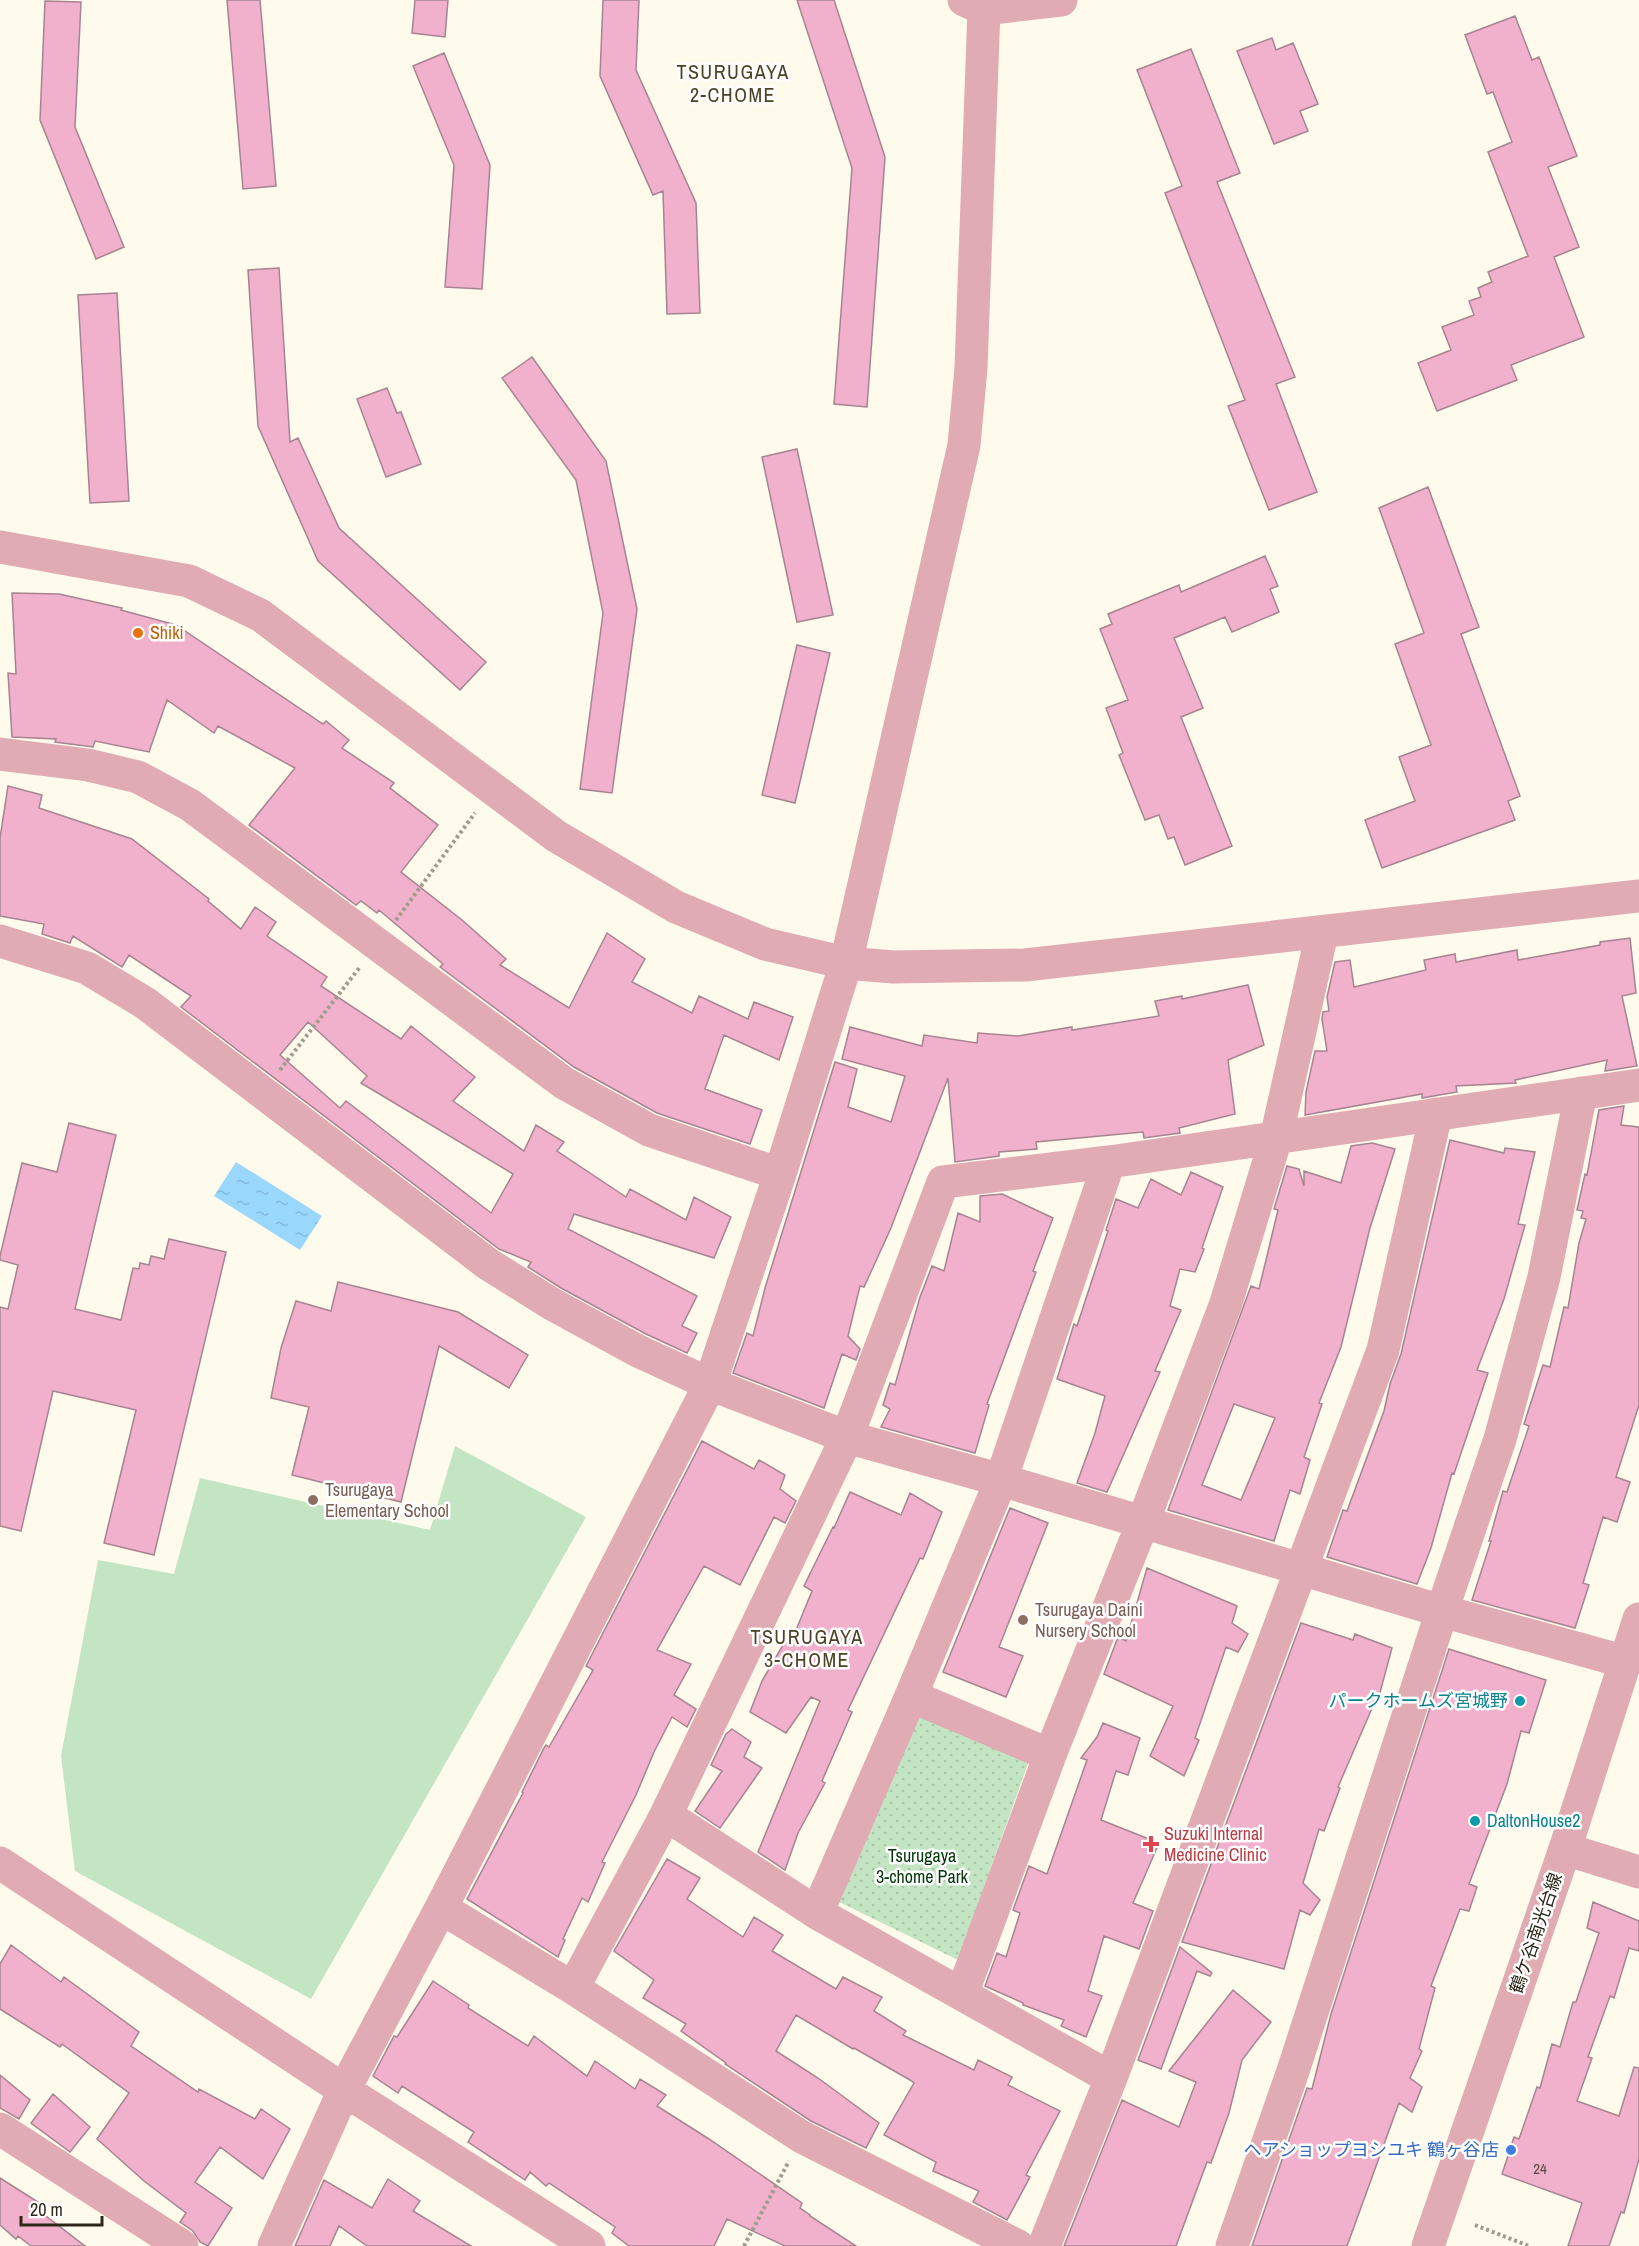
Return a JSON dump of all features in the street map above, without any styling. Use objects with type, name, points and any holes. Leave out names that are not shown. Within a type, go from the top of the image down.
[{"type":"street","points":[[274,2246],[344,2090],[441,1908],[710,1384],[780,1174],[846,963],[964,445],[971,368],[974,4],[1061,0]]},
{"type":"street","points":[[0,547],[189,581],[260,615],[566,842],[684,910],[765,944],[846,963],[893,968],[1025,965],[1639,896]]},
{"type":"street","points":[[0,754],[88,765],[138,777],[190,805],[564,1083],[650,1130],[780,1174]]},
{"type":"street","points":[[962,1994],[1050,1755],[1143,1522],[1226,1303],[1276,1138],[1322,933]]},
{"type":"street","points":[[0,941],[87,968],[145,1003],[488,1264],[552,1304],[638,1351],[710,1384],[847,1437],[1001,1480],[1442,1611],[1626,1662]]},
{"type":"street","points":[[573,1988],[666,1815],[847,1437],[943,1182],[1109,1162],[1639,1085]]},
{"type":"street","points":[[1232,2246],[1293,2071],[1504,1427],[1544,1277],[1581,1093]]},
{"type":"street","points":[[1044,2246],[1111,2078],[1383,1350],[1436,1114]]},
{"type":"street","points":[[817,1913],[1001,1480],[1109,1162]]},
{"type":"street","name":"鶴ケ谷南光台線","points":[[1428,2246],[1565,1849],[1639,1619]]},
{"type":"street","points":[[911,1696],[1050,1755]]},
{"type":"street","points":[[666,1815],[817,1913],[1111,2078]]},
{"type":"street","points":[[1565,1849],[1639,1872]]},
{"type":"street","points":[[0,1863],[344,2090],[589,2246]]},
{"type":"street","points":[[441,1908],[573,1988],[802,2137],[1018,2246]]},
{"type":"street","points":[[0,2129],[182,2246]]},
{"type":"path","points":[[744,2246],[802,2137]]},
{"type":"path","points":[[1475,2225],[1529,2246]]},
{"type":"green space","points":[[455,1446],[586,1517],[311,1999],[75,1871],[61,1756],[98,1560],[174,1574],[200,1478],[430,1530]]},
{"type":"green space","name":"Tsurugaya 3-chome Park","points":[[921,1709],[1030,1758],[958,1960],[835,1900]]},
{"type":"water","points":[[236,1162],[322,1216],[300,1250],[214,1196]]},
{"type":"building","points":[[227,0],[260,0],[276,186],[243,189]]},
{"type":"building","points":[[415,0],[448,0],[445,37],[412,33]]},
{"type":"building","points":[[603,0],[639,0],[636,70],[696,203],[700,313],[667,314],[663,191],[653,195],[600,76]]},
{"type":"building","points":[[797,0],[834,0],[885,157],[867,407],[834,404],[852,168]]},
{"type":"building","points":[[45,1],[81,2],[75,127],[124,247],[96,259],[40,120]]},
{"type":"building","points":[[1515,16],[1532,60],[1539,57],[1577,156],[1548,167],[1579,247],[1554,257],[1584,337],[1511,365],[1517,380],[1437,411],[1418,363],[1451,350],[1442,327],[1474,315],[1469,301],[1481,297],[1478,288],[1492,282],[1488,272],[1528,256],[1488,152],[1512,142],[1493,92],[1487,94],[1465,35]]},
{"type":"building","points":[[1272,38],[1276,50],[1293,43],[1318,104],[1300,111],[1308,131],[1274,144],[1237,51]]},
{"type":"building","points":[[1191,49],[1240,173],[1217,182],[1295,377],[1276,384],[1317,492],[1269,510],[1228,406],[1245,400],[1165,193],[1182,186],[1137,70]]},
{"type":"building","points":[[444,53],[490,165],[482,289],[445,287],[454,165],[413,66]]},
{"type":"building","points":[[279,268],[290,442],[298,438],[339,528],[486,662],[460,690],[318,561],[258,426],[248,270]]},
{"type":"building","points":[[117,293],[129,501],[90,503],[78,295]]},
{"type":"building","points":[[532,357],[606,461],[637,609],[612,793],[580,789],[603,613],[576,480],[502,378]]},
{"type":"building","points":[[387,388],[397,413],[401,412],[421,464],[386,477],[357,399]]},
{"type":"building","points":[[797,449],[833,615],[797,622],[762,457]]},
{"type":"building","points":[[1428,487],[1479,627],[1461,634],[1520,796],[1508,801],[1515,820],[1382,868],[1365,820],[1415,801],[1399,757],[1431,745],[1395,644],[1424,633],[1379,508]]},
{"type":"building","points":[[1265,556],[1278,586],[1270,589],[1279,612],[1232,632],[1225,617],[1174,638],[1203,708],[1181,717],[1232,846],[1185,865],[1174,837],[1168,839],[1159,815],[1145,820],[1119,755],[1123,753],[1106,708],[1128,700],[1100,629],[1112,624],[1108,614],[1179,585],[1181,592]]},
{"type":"building","points":[[12,593],[59,594],[122,608],[121,610],[176,625],[323,724],[326,721],[349,740],[342,748],[394,783],[390,788],[438,825],[401,872],[462,920],[506,959],[500,965],[569,1008],[607,933],[645,959],[632,982],[692,1013],[699,996],[748,1019],[754,1002],[793,1017],[779,1060],[724,1035],[705,1089],[762,1110],[750,1144],[657,1113],[574,1067],[440,967],[443,964],[379,910],[377,913],[361,901],[356,905],[249,825],[295,768],[218,726],[214,733],[167,700],[149,752],[95,741],[93,747],[55,742],[56,739],[12,737],[8,673],[16,674]]},
{"type":"building","points":[[797,645],[830,653],[795,803],[762,795]]},
{"type":"building","points":[[8,786],[42,795],[39,808],[132,839],[209,899],[208,901],[241,929],[255,907],[276,922],[267,936],[327,977],[321,986],[401,1039],[411,1026],[475,1077],[453,1101],[524,1151],[536,1125],[564,1142],[557,1151],[626,1197],[630,1189],[686,1220],[694,1197],[731,1217],[714,1258],[574,1214],[568,1229],[697,1296],[682,1326],[697,1333],[687,1353],[646,1334],[561,1288],[528,1267],[531,1262],[499,1249],[181,1007],[191,996],[129,955],[122,967],[73,936],[70,943],[42,934],[44,924],[0,916],[0,838]],"holes":[[[308,1022],[367,1076],[361,1083],[513,1174],[491,1213],[346,1101],[340,1108],[280,1055]]]},
{"type":"building","points":[[1630,938],[1636,993],[1622,996],[1637,1066],[1605,1071],[1607,1060],[1515,1080],[1516,1083],[1456,1086],[1457,1092],[1422,1098],[1422,1094],[1305,1115],[1306,1092],[1315,1051],[1327,1051],[1322,1019],[1323,1012],[1329,1011],[1327,997],[1335,962],[1350,960],[1354,987],[1426,970],[1424,960],[1455,954],[1456,962],[1517,950],[1518,960],[1600,945],[1600,942]]},
{"type":"building","points":[[1248,985],[1264,1045],[1228,1060],[1235,1114],[1179,1128],[1180,1133],[1144,1138],[1143,1132],[1036,1142],[1037,1149],[999,1152],[999,1156],[955,1162],[948,1078],[891,1228],[864,1287],[860,1286],[848,1336],[860,1349],[856,1360],[842,1354],[824,1408],[733,1373],[747,1333],[753,1336],[765,1288],[835,1062],[857,1069],[848,1107],[891,1122],[905,1076],[842,1059],[850,1027],[922,1046],[924,1035],[977,1043],[978,1033],[1018,1036],[1159,1016],[1155,1001],[1182,996],[1182,999]]},
{"type":"building","points":[[1624,1106],[1621,1125],[1639,1127],[1639,1405],[1616,1477],[1630,1482],[1617,1522],[1603,1517],[1583,1583],[1589,1585],[1575,1628],[1472,1600],[1491,1541],[1489,1541],[1503,1491],[1507,1492],[1529,1426],[1524,1424],[1543,1365],[1550,1367],[1564,1307],[1568,1308],[1579,1243],[1586,1219],[1581,1218],[1583,1211],[1577,1210],[1585,1174],[1587,1175],[1599,1110]]},
{"type":"building","points":[[69,1123],[116,1135],[75,1309],[121,1320],[133,1268],[139,1269],[140,1263],[149,1265],[151,1256],[164,1259],[169,1239],[226,1252],[154,1555],[104,1543],[136,1410],[53,1391],[21,1531],[0,1526],[0,1307],[8,1309],[18,1265],[0,1260],[0,1256],[22,1163],[57,1172]]},
{"type":"building","points":[[1450,1140],[1504,1153],[1505,1148],[1535,1152],[1518,1224],[1525,1225],[1504,1299],[1477,1370],[1488,1373],[1454,1474],[1452,1473],[1431,1548],[1417,1584],[1327,1557],[1343,1510],[1347,1511],[1384,1411],[1390,1384],[1401,1354]]},
{"type":"building","points":[[1372,1143],[1395,1149],[1370,1228],[1341,1347],[1319,1403],[1322,1404],[1304,1457],[1310,1460],[1300,1494],[1290,1490],[1274,1541],[1168,1510],[1251,1286],[1259,1289],[1278,1210],[1274,1209],[1287,1166],[1299,1169],[1304,1186],[1304,1171],[1341,1183],[1351,1146]],"holes":[[[1234,1404],[1275,1418],[1241,1500],[1202,1485]]]},
{"type":"building","points":[[1191,1172],[1223,1187],[1195,1272],[1180,1269],[1170,1306],[1181,1310],[1155,1371],[1160,1372],[1107,1492],[1077,1483],[1095,1433],[1105,1396],[1057,1379],[1074,1324],[1077,1326],[1116,1199],[1138,1208],[1151,1179],[1181,1195]]},
{"type":"building","points":[[1002,1194],[1053,1218],[1033,1271],[1036,1272],[987,1404],[989,1405],[975,1453],[881,1427],[890,1409],[883,1405],[890,1383],[895,1385],[920,1297],[932,1266],[944,1271],[958,1213],[980,1222],[980,1196]]},
{"type":"building","points":[[338,1282],[458,1312],[528,1355],[509,1388],[439,1346],[401,1502],[292,1475],[309,1407],[271,1398],[281,1348],[296,1301],[331,1311]]},
{"type":"building","points":[[702,1441],[754,1469],[759,1460],[785,1475],[780,1489],[796,1501],[785,1523],[774,1517],[740,1585],[704,1566],[657,1650],[691,1664],[674,1695],[696,1709],[687,1727],[672,1717],[602,1862],[605,1863],[588,1902],[582,1898],[563,1939],[565,1940],[558,1957],[467,1899],[544,1748],[546,1745],[549,1747],[593,1670],[586,1666]]},
{"type":"building","points":[[850,1492],[901,1515],[910,1493],[942,1512],[923,1559],[920,1558],[848,1710],[852,1712],[822,1781],[825,1783],[798,1833],[785,1870],[758,1852],[820,1701],[811,1697],[786,1733],[750,1712],[762,1681],[790,1633],[794,1635],[812,1591],[804,1586]]},
{"type":"building","points":[[1010,1508],[1048,1523],[999,1647],[1023,1656],[1006,1697],[943,1672]]},
{"type":"building","points":[[1147,1568],[1237,1606],[1232,1623],[1248,1634],[1238,1652],[1226,1647],[1195,1738],[1199,1740],[1184,1776],[1150,1756],[1173,1706],[1104,1674],[1118,1637],[1126,1641]]},
{"type":"building","points":[[1301,1623],[1353,1640],[1355,1634],[1392,1648],[1378,1700],[1376,1699],[1338,1787],[1340,1788],[1324,1831],[1319,1829],[1303,1883],[1320,1900],[1310,1915],[1300,1910],[1284,1969],[1182,1942]]},
{"type":"building","points":[[1449,1649],[1546,1680],[1529,1733],[1521,1731],[1507,1784],[1469,1884],[1477,1887],[1469,1911],[1460,1909],[1431,1986],[1435,1988],[1419,2049],[1422,2051],[1410,2078],[1422,2087],[1412,2112],[1399,2103],[1347,2246],[1252,2246],[1307,2088],[1312,2089],[1331,2014]]},
{"type":"building","points":[[1103,1723],[1140,1738],[1128,1775],[1116,1771],[1101,1820],[1159,1843],[1133,1903],[1153,1911],[1139,1949],[1104,1936],[1088,1991],[1102,1996],[1086,2037],[1061,2026],[1064,2020],[1023,2005],[985,1986],[997,1953],[1006,1957],[1020,1913],[1013,1910],[1029,1866],[1047,1874],[1087,1760],[1081,1758],[1097,1737]]},
{"type":"building","points":[[732,1729],[751,1742],[744,1757],[762,1768],[720,1828],[695,1811],[722,1771],[711,1765],[726,1734]]},
{"type":"building","points":[[667,1859],[700,1878],[687,1899],[743,1937],[754,1917],[783,1935],[772,1951],[836,1989],[843,1977],[882,1997],[874,2011],[906,2031],[903,2035],[974,2070],[978,2060],[1012,2077],[1008,2085],[1060,2111],[1026,2175],[1030,2177],[1007,2220],[973,2202],[979,2191],[933,2171],[936,2162],[884,2135],[914,2083],[910,2080],[796,2015],[776,2051],[818,2078],[879,2123],[866,2148],[811,2121],[725,2064],[681,2031],[686,2024],[643,1998],[654,1980],[614,1951]]},
{"type":"building","points":[[1593,1902],[1639,1921],[1639,1951],[1629,1948],[1614,1998],[1610,1996],[1588,2057],[1592,2058],[1577,2101],[1619,2116],[1634,2067],[1639,2068],[1639,2159],[1624,2213],[1621,2212],[1609,2246],[1568,2246],[1582,2203],[1502,2174],[1514,2137],[1519,2139],[1537,2087],[1540,2088],[1552,2044],[1560,2047],[1573,2002],[1576,2002],[1599,1933],[1587,1928]]},
{"type":"building","points":[[11,1945],[61,1982],[64,1977],[139,2032],[131,2046],[198,2092],[199,2089],[255,2119],[261,2109],[290,2129],[263,2179],[220,2147],[195,2182],[232,2208],[208,2246],[200,2242],[193,2231],[180,2222],[186,2213],[144,2181],[97,2139],[129,2093],[62,2044],[60,2047],[0,2009],[0,1964]]},
{"type":"building","points":[[1180,1947],[1212,1973],[1210,1976],[1197,1971],[1161,2069],[1138,2060]]},
{"type":"building","points":[[433,1981],[469,2005],[468,2008],[528,2046],[534,2036],[587,2076],[595,2061],[635,2089],[640,2079],[666,2095],[657,2106],[802,2203],[800,2208],[810,2216],[856,2246],[785,2246],[727,2219],[714,2246],[629,2246],[612,2233],[615,2227],[549,2183],[546,2186],[530,2172],[525,2180],[468,2142],[474,2132],[402,2086],[398,2093],[373,2076],[394,2036],[397,2037]]},
{"type":"building","points":[[1233,1990],[1271,2022],[1242,2060],[1229,2113],[1211,2163],[1207,2162],[1176,2246],[1064,2246],[1122,2100],[1179,2127],[1196,2082],[1169,2071]]},
{"type":"building","points":[[0,2075],[30,2100],[19,2119],[0,2108]]},
{"type":"building","points":[[53,2094],[90,2127],[70,2152],[31,2123]]},
{"type":"building","points":[[0,2178],[41,2204],[37,2209],[85,2246],[31,2246],[18,2236],[16,2239],[0,2225]]},
{"type":"building","points":[[388,2179],[420,2201],[413,2211],[471,2246],[367,2246],[339,2226],[330,2246],[295,2246],[324,2180],[372,2208]]},
{"type":"place","name":"Shiki","points":[[138,633]]},
{"type":"place","name":"Tsurugaya Elementary School","points":[[313,1500]]},
{"type":"place","name":"Tsurugaya Daini Nursery School","points":[[1023,1620]]},
{"type":"place","name":"パークホームズ宮城野","points":[[1520,1701]]},
{"type":"place","name":"DaltonHouse2","points":[[1475,1821]]},
{"type":"place","name":"Suzuki Internal Medicine Clinic","points":[[1151,1844]]},
{"type":"place","name":"ヘアショップヨシユキ 鶴ヶ谷店","points":[[1511,2150]]},
{"type":"district","name":"TSURUGAYA 2-CHOME","points":[[733,84]]},
{"type":"district","name":"TSURUGAYA 3-CHOME","points":[[807,1648]]}]
